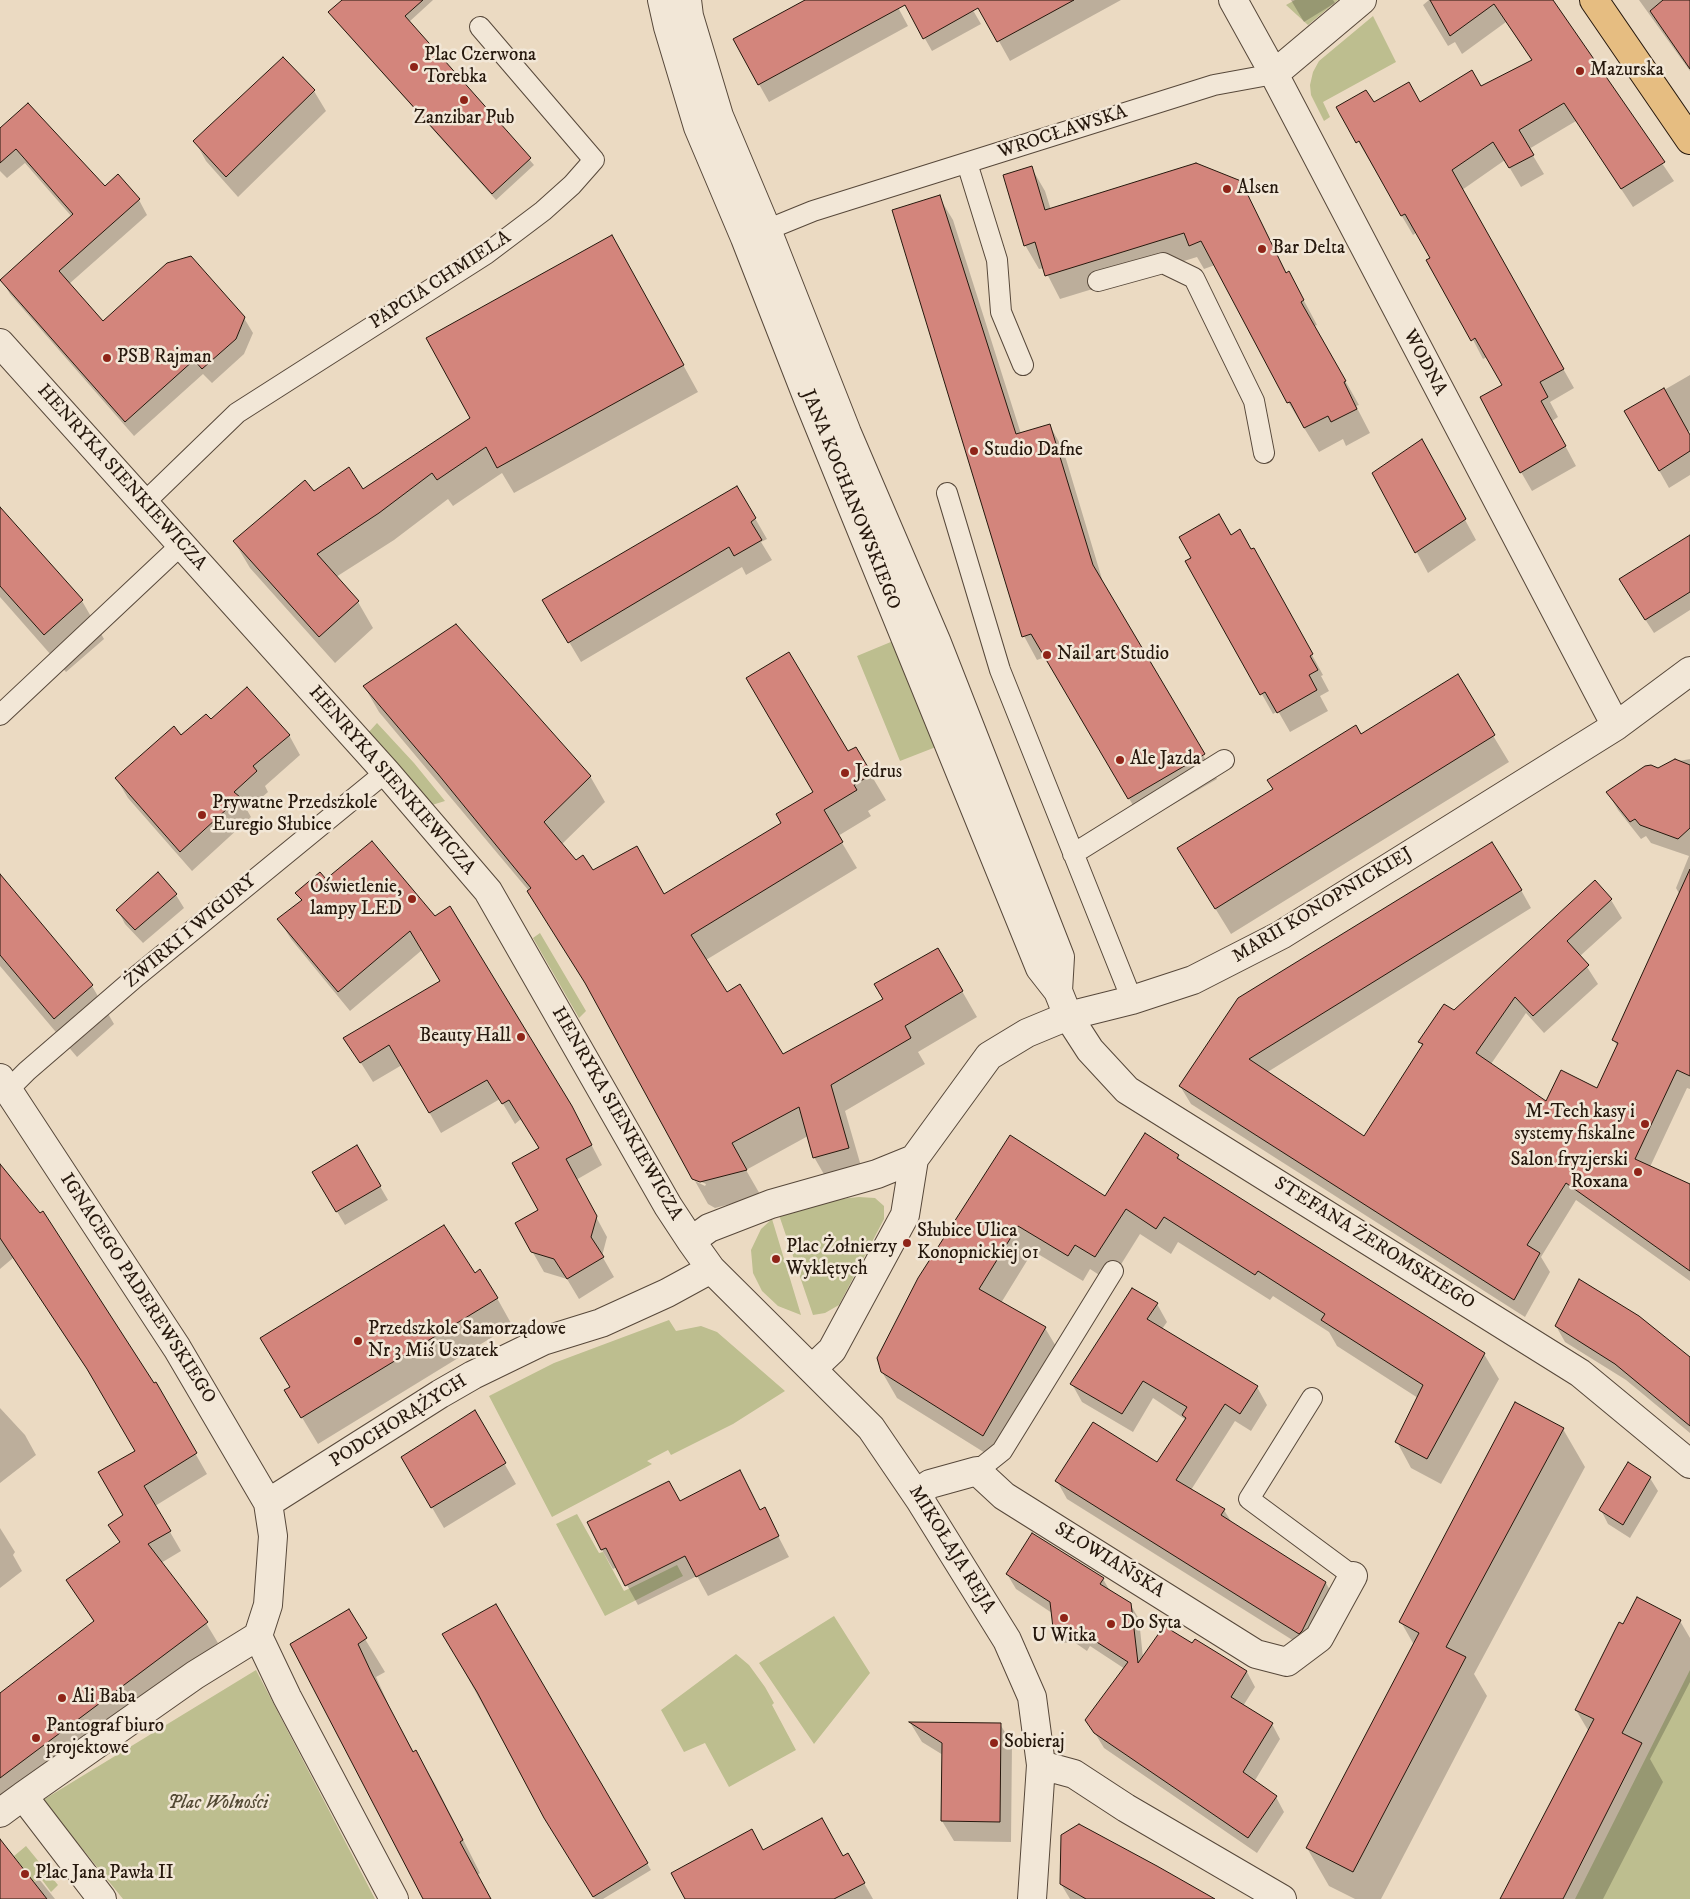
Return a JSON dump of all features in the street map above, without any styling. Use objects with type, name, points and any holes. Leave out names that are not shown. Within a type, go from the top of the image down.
[{"type":"main road","points":[[1594,0],[1689,138]]},
{"type":"street","name":"JANA KOCHANOWSKIEGO","points":[[662,0],[668,27],[698,126],[756,234]]},
{"type":"street","name":"JANA KOCHANOWSKIEGO","points":[[688,0],[689,16],[719,116],[808,399],[1040,968],[1063,1004]]},
{"type":"street","name":"WODNA","points":[[1232,0],[1274,74],[1616,726]]},
{"type":"street","name":"WROCŁAWSKA","points":[[1274,74],[1362,0]]},
{"type":"street","name":"HENRYKA SIENKIEWICZA","points":[[0,343],[386,772],[488,891],[663,1198],[711,1269]]},
{"type":"street","name":"MARII KONOPNICKIEJ","points":[[813,1368],[832,1350],[905,1215],[914,1158],[988,1056],[1027,1033],[1063,1004],[1132,1000],[1193,980],[1280,935],[1616,726],[1690,671]]},
{"type":"street","name":"STEFANA ŻEROMSKIEGO","points":[[1063,1004],[1090,1050],[1127,1090],[1580,1373],[1690,1464]]},
{"type":"street","name":"IGNACEGO PADEREWSKIEGO","points":[[3,1089],[177,1348],[268,1503]]},
{"type":"street","points":[[691,1241],[709,1228],[770,1204],[877,1174],[914,1158]]},
{"type":"street","name":"PODCHORĄŻYCH","points":[[268,1503],[440,1394],[473,1376],[543,1341],[601,1323],[667,1293],[711,1269]]},
{"type":"street","name":"MIKOŁAJA REJA","points":[[711,1269],[813,1368],[871,1428],[916,1494],[1007,1640],[1032,1697],[1041,1765],[1032,1899]]},
{"type":"street","points":[[916,1494],[930,1484],[977,1471]]},
{"type":"street","name":"SŁOWIAŃSKA","points":[[977,1471],[1004,1496],[1256,1654],[1287,1662],[1319,1638],[1353,1576]]},
{"type":"street","points":[[0,1813],[195,1675],[258,1636],[268,1604],[272,1546],[268,1503]]},
{"type":"street","points":[[258,1636],[287,1697],[394,1899]]},
{"type":"street","points":[[1041,1765],[1074,1774],[1126,1808],[1282,1899]]},
{"type":"street","points":[[23,1796],[102,1899]]},
{"type":"lane","name":"PAPCIA CHMIELA","points":[[144,503],[237,413],[486,254],[543,211],[594,160],[480,27]]},
{"type":"lane","name":"WROCŁAWSKA","points":[[756,234],[813,211],[1214,85],[1274,74]]},
{"type":"lane","points":[[967,163],[997,260],[1001,312],[1023,365]]},
{"type":"lane","points":[[1098,281],[1163,263],[1194,278],[1254,401],[1264,453]]},
{"type":"lane","points":[[947,493],[1000,670],[1132,1000]]},
{"type":"lane","points":[[0,714],[180,545]]},
{"type":"lane","points":[[1073,854],[1224,760]]},
{"type":"lane","name":"ŻWIRKI I WIGURY","points":[[3,1089],[137,976],[386,772]]},
{"type":"lane","points":[[977,1471],[1002,1451],[1113,1271]]},
{"type":"lane","points":[[1312,1398],[1249,1499],[1353,1576]]},
{"type":"green space","points":[[1295,0],[1338,0],[1308,25],[1286,5]]},
{"type":"green space","points":[[1373,16],[1396,62],[1323,102],[1330,117],[1324,121],[1311,95],[1310,85],[1313,72],[1319,61]]},
{"type":"green space","points":[[898,639],[941,745],[900,761],[857,656]]},
{"type":"green space","points":[[377,723],[414,763],[445,801],[432,805],[367,734]]},
{"type":"green space","points":[[540,933],[586,1011],[579,1018],[533,938]]},
{"type":"green space","points":[[859,1197],[875,1198],[884,1206],[884,1219],[839,1305],[825,1313],[813,1315],[779,1215],[822,1201]]},
{"type":"green space","points":[[772,1219],[801,1315],[778,1306],[762,1291],[753,1273],[751,1250],[761,1229]]},
{"type":"green space","points":[[669,1320],[676,1331],[701,1326],[717,1332],[785,1391],[733,1424],[671,1455],[668,1450],[647,1461],[652,1464],[552,1517],[489,1396],[554,1363]]},
{"type":"green space","points":[[577,1514],[599,1553],[603,1552],[624,1591],[677,1565],[683,1576],[605,1616],[556,1524]]},
{"type":"green space","points":[[834,1616],[870,1673],[814,1744],[759,1663]]},
{"type":"green space","points":[[736,1654],[749,1665],[765,1687],[774,1703],[772,1705],[796,1750],[729,1787],[705,1743],[684,1752],[661,1710]]},
{"type":"green space","name":"Plac Wolności","points":[[256,1670],[375,1899],[123,1899],[43,1800]]},
{"type":"green space","points":[[1690,1670],[1690,1899],[1575,1899]]},
{"type":"green space","points":[[26,1846],[58,1885],[51,1892],[40,1877],[34,1882],[14,1856]]},
{"type":"building","name":"Plac Czerwona Torebka","points":[[342,0],[423,0],[405,16],[531,158],[492,194],[328,12]]},
{"type":"building","points":[[805,0],[1074,0],[997,42],[978,8],[923,39],[905,5],[758,85],[733,39]]},
{"type":"building","points":[[1430,0],[1553,0],[1665,162],[1621,189],[1564,103],[1519,130],[1534,155],[1509,168],[1493,142],[1452,170],[1564,369],[1540,382],[1548,397],[1541,401],[1566,446],[1520,473],[1480,397],[1502,385],[1475,338],[1471,341],[1426,260],[1430,258],[1405,214],[1401,216],[1359,141],[1356,143],[1336,107],[1366,90],[1374,102],[1409,82],[1420,102],[1472,70],[1481,86],[1532,60],[1494,4],[1450,36]]},
{"type":"building","points":[[1663,0],[1690,0],[1690,69],[1650,11]]},
{"type":"building","points":[[283,57],[315,90],[226,177],[193,141]]},
{"type":"building","points":[[28,103],[105,186],[118,174],[140,199],[59,271],[103,321],[167,263],[191,256],[245,317],[236,339],[202,369],[194,360],[125,422],[0,280],[73,214],[16,149],[0,163],[0,128]]},
{"type":"building","points":[[1196,163],[1241,181],[1286,273],[1289,271],[1304,300],[1301,302],[1346,381],[1344,382],[1357,409],[1331,422],[1328,416],[1304,428],[1290,402],[1287,403],[1201,241],[1189,246],[1184,233],[1045,276],[1035,242],[1024,246],[1003,175],[1032,166],[1045,210]]},
{"type":"building","points":[[940,195],[1016,434],[1050,424],[1093,565],[1205,754],[1128,799],[1031,634],[1022,637],[892,210]]},
{"type":"building","points":[[612,235],[684,365],[497,468],[486,447],[437,480],[432,473],[379,513],[317,554],[359,601],[319,637],[233,541],[305,480],[314,491],[349,467],[363,489],[470,418],[426,338]]},
{"type":"building","points":[[1664,388],[1690,435],[1690,451],[1659,471],[1624,411]]},
{"type":"building","points":[[1422,439],[1466,519],[1415,553],[1372,473]]},
{"type":"building","points":[[737,486],[756,518],[751,522],[762,540],[734,556],[729,547],[568,643],[542,600]]},
{"type":"building","points":[[0,507],[83,600],[44,635],[0,586]]},
{"type":"building","points":[[1219,514],[1231,535],[1240,529],[1251,549],[1254,548],[1313,654],[1310,656],[1318,670],[1309,675],[1317,690],[1277,713],[1265,692],[1260,695],[1185,561],[1191,558],[1179,537]]},
{"type":"building","points":[[1690,535],[1690,592],[1645,620],[1619,579]]},
{"type":"building","points":[[456,624],[591,776],[544,822],[576,860],[583,855],[593,870],[637,846],[664,894],[781,823],[776,814],[813,792],[746,678],[789,652],[848,751],[856,747],[872,774],[854,785],[857,790],[824,810],[843,842],[691,935],[727,992],[740,984],[783,1054],[883,999],[874,984],[938,948],[963,991],[905,1026],[911,1038],[831,1085],[849,1148],[813,1158],[799,1107],[732,1143],[747,1170],[700,1182],[692,1179],[585,983],[527,891],[531,888],[363,686]]},
{"type":"building","points":[[1458,674],[1495,735],[1215,909],[1177,848],[1273,789],[1267,780],[1356,725],[1361,734]]},
{"type":"building","points":[[247,687],[290,735],[253,766],[257,771],[234,792],[240,797],[180,852],[115,778],[174,726],[181,735],[206,714],[211,719]]},
{"type":"building","points":[[1675,759],[1690,765],[1690,828],[1678,839],[1640,825],[1635,819],[1630,822],[1606,792],[1645,766],[1651,765],[1658,768]]},
{"type":"building","points":[[372,841],[435,916],[450,906],[572,1106],[592,1145],[566,1159],[597,1216],[591,1237],[604,1257],[567,1279],[554,1259],[531,1252],[515,1223],[538,1210],[512,1163],[539,1148],[509,1100],[502,1104],[487,1080],[429,1113],[389,1045],[360,1063],[343,1038],[440,981],[410,931],[338,992],[277,919],[302,900],[295,893],[320,872],[326,879]]},
{"type":"building","points":[[1492,842],[1522,890],[1249,1059],[1364,1136],[1423,1044],[1418,1042],[1444,1004],[1454,1010],[1595,880],[1612,899],[1567,941],[1589,965],[1533,1016],[1515,997],[1476,1053],[1546,1101],[1561,1070],[1597,1088],[1618,1043],[1612,1040],[1690,869],[1690,1076],[1677,1070],[1635,1159],[1690,1184],[1690,1271],[1566,1183],[1527,1245],[1540,1253],[1514,1300],[1179,1086],[1238,998]]},
{"type":"building","points":[[158,872],[177,894],[135,930],[116,910]]},
{"type":"building","points":[[0,874],[93,985],[54,1019],[0,955]]},
{"type":"building","points":[[1145,1133],[1179,1155],[1177,1158],[1485,1353],[1427,1459],[1395,1442],[1423,1385],[1321,1320],[1325,1314],[1258,1271],[1255,1275],[1164,1217],[1156,1229],[1126,1209],[1095,1257],[1075,1245],[1068,1256],[1018,1226],[979,1289],[1046,1327],[983,1436],[881,1372],[877,1358],[918,1278],[1010,1135],[1105,1196]]},
{"type":"building","points":[[357,1145],[381,1186],[336,1212],[312,1172]]},
{"type":"building","points":[[0,1164],[40,1213],[43,1211],[154,1383],[156,1382],[197,1453],[144,1486],[171,1531],[148,1544],[208,1622],[0,1778],[0,1693],[94,1621],[66,1580],[120,1542],[108,1525],[123,1515],[98,1472],[135,1451],[87,1369],[0,1238]]},
{"type":"building","points":[[444,1225],[475,1273],[480,1269],[498,1298],[301,1418],[284,1390],[290,1387],[260,1338]]},
{"type":"building","points":[[1579,1279],[1639,1316],[1690,1357],[1690,1426],[1615,1364],[1555,1326]]},
{"type":"building","points":[[1132,1288],[1158,1303],[1147,1319],[1258,1386],[1240,1414],[1225,1404],[1176,1480],[1225,1509],[1221,1515],[1326,1582],[1299,1634],[1055,1481],[1093,1422],[1157,1462],[1186,1418],[1182,1415],[1187,1407],[1143,1381],[1122,1414],[1070,1384]]},
{"type":"building","points":[[1515,1402],[1564,1428],[1446,1647],[1466,1657],[1353,1872],[1306,1848],[1419,1633],[1399,1622]]},
{"type":"building","points":[[475,1410],[506,1463],[431,1508],[401,1457]]},
{"type":"building","points":[[1628,1462],[1651,1477],[1623,1525],[1599,1510]]},
{"type":"building","points":[[740,1470],[760,1510],[765,1507],[779,1536],[696,1577],[685,1556],[625,1586],[606,1548],[601,1550],[587,1522],[669,1481],[680,1501]]},
{"type":"building","points":[[1032,1533],[1104,1578],[1100,1584],[1131,1603],[1138,1663],[1164,1626],[1192,1643],[1195,1639],[1247,1671],[1231,1697],[1273,1723],[1243,1772],[1277,1796],[1248,1838],[1094,1733],[1085,1720],[1128,1662],[1081,1632],[1078,1637],[1064,1627],[1053,1628],[1050,1602],[1006,1574]]},
{"type":"building","points":[[1637,1597],[1681,1620],[1622,1733],[1642,1743],[1563,1899],[1500,1899],[1594,1719],[1575,1710],[1619,1622],[1623,1624]]},
{"type":"building","points":[[496,1604],[648,1863],[593,1897],[544,1818],[477,1692],[442,1634]]},
{"type":"building","points":[[349,1609],[367,1638],[358,1644],[372,1674],[413,1752],[416,1750],[463,1840],[460,1842],[491,1899],[423,1899],[290,1644]]},
{"type":"building","points":[[909,1722],[1001,1723],[1000,1822],[941,1821],[942,1743]]},
{"type":"building","points":[[822,1818],[843,1856],[848,1853],[865,1883],[834,1899],[685,1899],[671,1873],[752,1829],[763,1850]]},
{"type":"building","points":[[1079,1824],[1215,1899],[1086,1899],[1060,1884],[1061,1835]]},
{"type":"building","points":[[0,1839],[47,1899],[0,1899]]},
{"type":"place","name":"Plac Czerwona Torebka","points":[[414,67]]},
{"type":"place","name":"Mazurska","points":[[1580,71]]},
{"type":"place","name":"Zanzibar Pub","points":[[464,100]]},
{"type":"place","name":"Alsen","points":[[1227,189]]},
{"type":"place","name":"Bar Delta","points":[[1262,249]]},
{"type":"place","name":"PSB Rajman","points":[[107,358]]},
{"type":"place","name":"Studio Dafne","points":[[974,451]]},
{"type":"place","name":"Nail art Studio","points":[[1047,655]]},
{"type":"place","name":"Ale Jazda","points":[[1120,760]]},
{"type":"place","name":"Jedrus","points":[[845,773]]},
{"type":"place","name":"Prywatne Przedszkole Euregio Słubice","points":[[202,815]]},
{"type":"place","name":"Oświetlenie, lampy LED","points":[[412,899]]},
{"type":"place","name":"Beauty Hall","points":[[521,1037]]},
{"type":"place","name":"M-Tech kasy i systemy fiskalne","points":[[1645,1124]]},
{"type":"place","name":"Salon fryzjerski Roxana","points":[[1638,1172]]},
{"type":"place","name":"Słubice Ulica Konopnickiej 01","points":[[907,1243]]},
{"type":"place","name":"Plac Żołnierzy Wyklętych","points":[[776,1259]]},
{"type":"place","name":"Przedszkole Samorządowe Nr 3 Miś Uszatek","points":[[358,1341]]},
{"type":"place","name":"U Witka","points":[[1064,1618]]},
{"type":"place","name":"Do Syta","points":[[1111,1624]]},
{"type":"place","name":"Ali Baba","points":[[62,1698]]},
{"type":"place","name":"Pantograf biuro projektowe","points":[[36,1738]]},
{"type":"place","name":"Sobieraj","points":[[994,1743]]},
{"type":"place","name":"Plac Jana Pawła II","points":[[25,1874]]}]
